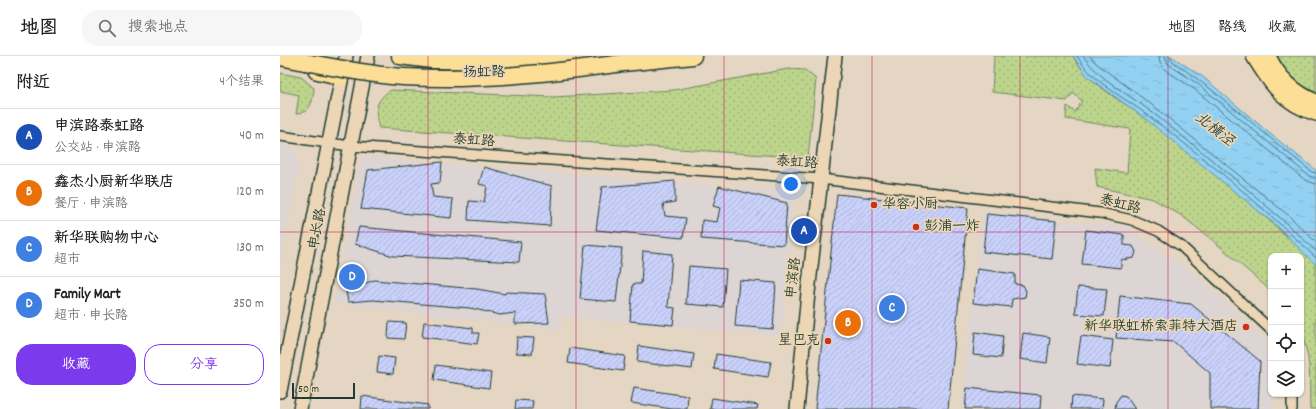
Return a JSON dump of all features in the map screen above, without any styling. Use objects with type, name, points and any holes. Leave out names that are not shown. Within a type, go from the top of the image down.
[{"type":"highway","points":[[400,56],[432,60],[623,63]]},
{"type":"highway","points":[[280,57],[352,71],[404,77],[472,78],[563,71],[693,56]]},
{"type":"main road","name":"扬虹路","points":[[316,56],[367,61],[416,73],[510,74],[700,56]]},
{"type":"main road","name":"申滨路","points":[[797,409],[835,56]]},
{"type":"main road","points":[[1254,56],[1277,90],[1304,109],[1316,113]]},
{"type":"main road","points":[[1268,56],[1283,79],[1291,88],[1312,100]]},
{"type":"main road","name":"申长路","points":[[280,391],[345,59]]},
{"type":"main road","name":"申长路","points":[[300,409],[367,61]]},
{"type":"main road","points":[[280,64],[341,77]]},
{"type":"street","name":"泰虹路","points":[[280,136],[350,146],[821,179],[1100,213],[1132,220],[1158,231],[1181,246],[1268,327]]},
{"type":"street","points":[[1292,397],[1292,409]]},
{"type":"shaded area","points":[[280,144],[290,145],[299,163],[280,266]]},
{"type":"shaded area","points":[[361,157],[795,192],[781,336],[563,317],[561,330],[335,303]]},
{"type":"shaded area","points":[[982,212],[1125,227],[1195,274],[1268,342],[1268,397],[1274,397],[1274,409],[961,409]]},
{"type":"green space","points":[[994,56],[1073,56],[1088,76],[1097,84],[1148,120],[1212,171],[1254,207],[1314,262],[1316,265],[1316,409],[1310,409],[1310,380],[1307,352],[1304,341],[1304,253],[1268,253],[1268,288],[1216,243],[1182,216],[1153,199],[1097,187],[1095,168],[1127,173],[1130,129],[1066,119],[1067,106],[1075,112],[1082,101],[1073,93],[1067,101],[992,92]]},
{"type":"green space","points":[[1276,56],[1316,56],[1316,93],[1292,78]]},
{"type":"green space","points":[[788,69],[805,70],[816,79],[808,158],[379,128],[376,111],[379,102],[391,90],[553,97],[674,90]]},
{"type":"green space","points":[[280,73],[301,77],[314,88],[312,102],[308,109],[296,114],[299,95],[280,91]]},
{"type":"water","name":"北横泾","points":[[1073,56],[1171,56],[1203,77],[1269,133],[1316,170],[1316,265],[1278,227],[1147,120],[1087,76]]},
{"type":"building","points":[[442,162],[440,183],[431,184],[433,197],[453,199],[451,218],[361,209],[368,170]]},
{"type":"building","points":[[484,167],[552,186],[550,226],[468,220],[469,201],[484,202],[487,186],[479,184]]},
{"type":"building","points":[[675,181],[675,202],[663,204],[665,216],[686,218],[683,238],[596,230],[602,187]]},
{"type":"building","points":[[719,186],[787,203],[784,245],[701,239],[702,220],[717,222],[720,208],[713,206]]},
{"type":"building","points":[[837,194],[968,208],[948,409],[815,409]]},
{"type":"building","points":[[987,214],[1056,221],[1052,259],[983,252]]},
{"type":"building","points":[[359,227],[521,242],[519,262],[393,256],[355,244]]},
{"type":"building","points":[[1086,230],[1124,235],[1124,245],[1133,246],[1136,252],[1134,258],[1121,260],[1121,268],[1082,264]]},
{"type":"building","points":[[585,245],[622,248],[616,302],[580,299]]},
{"type":"building","points":[[643,251],[672,254],[668,307],[675,308],[673,325],[630,321],[633,284],[641,284]]},
{"type":"building","points":[[689,266],[726,269],[723,307],[686,304]]},
{"type":"building","points":[[977,269],[1015,274],[1015,284],[1023,285],[1026,291],[1025,297],[1012,299],[1011,307],[973,303]]},
{"type":"building","points":[[374,280],[477,289],[505,294],[506,292],[545,294],[549,323],[515,324],[515,313],[500,315],[470,308],[373,300],[348,302],[346,291]]},
{"type":"building","points":[[739,280],[776,283],[773,329],[735,326]]},
{"type":"building","points":[[1078,287],[1107,289],[1104,316],[1075,314]]},
{"type":"building","name":"新华联虹桥索菲特大酒店","points":[[1120,296],[1191,304],[1260,361],[1258,409],[1210,409],[1210,373],[1174,342],[1116,338]]},
{"type":"building","points":[[389,322],[406,323],[404,339],[388,338]]},
{"type":"building","points":[[424,322],[473,328],[473,333],[479,333],[477,344],[422,337]]},
{"type":"building","points":[[975,332],[1003,336],[1001,358],[973,355]]},
{"type":"building","points":[[1023,333],[1050,337],[1047,363],[1020,359]]},
{"type":"building","points":[[1081,336],[1113,340],[1110,368],[1077,364]]},
{"type":"building","points":[[517,337],[534,338],[532,354],[516,353]]},
{"type":"building","points":[[639,346],[694,354],[692,369],[637,362]]},
{"type":"building","points":[[570,348],[625,356],[623,371],[568,363]]},
{"type":"building","points":[[716,354],[771,362],[768,377],[714,369]]},
{"type":"building","points":[[379,356],[395,358],[393,374],[377,372]]},
{"type":"building","points":[[436,365],[491,373],[489,388],[434,380]]},
{"type":"building","points":[[634,388],[688,396],[687,409],[672,409],[631,403]]},
{"type":"building","points":[[967,388],[1041,395],[1040,409],[965,409]]},
{"type":"building","points":[[1121,395],[1126,396],[1135,409],[1115,409],[1116,402]]},
{"type":"building","points":[[362,396],[428,405],[428,409],[361,409]]},
{"type":"building","points":[[1072,396],[1103,399],[1102,409],[1071,409]]},
{"type":"building","points":[[712,398],[758,405],[757,409],[710,409]]},
{"type":"building","points":[[516,400],[533,401],[532,409],[515,409]]},
{"type":"place","name":"华容小厨","points":[[874,205]]},
{"type":"place","name":"彭浦一炸","points":[[916,227]]},
{"type":"place","name":"申滨路泰虹路","points":[[804,231]]},
{"type":"place","name":"Family Mart","points":[[352,277]]},
{"type":"place","name":"新华联购物中心","points":[[892,308]]},
{"type":"place","name":"鑫杰小厨新华联店","points":[[848,323]]},
{"type":"place","name":"新华联虹桥索菲特大酒店","points":[[1246,327]]},
{"type":"place","name":"星巴克","points":[[828,341]]}]
